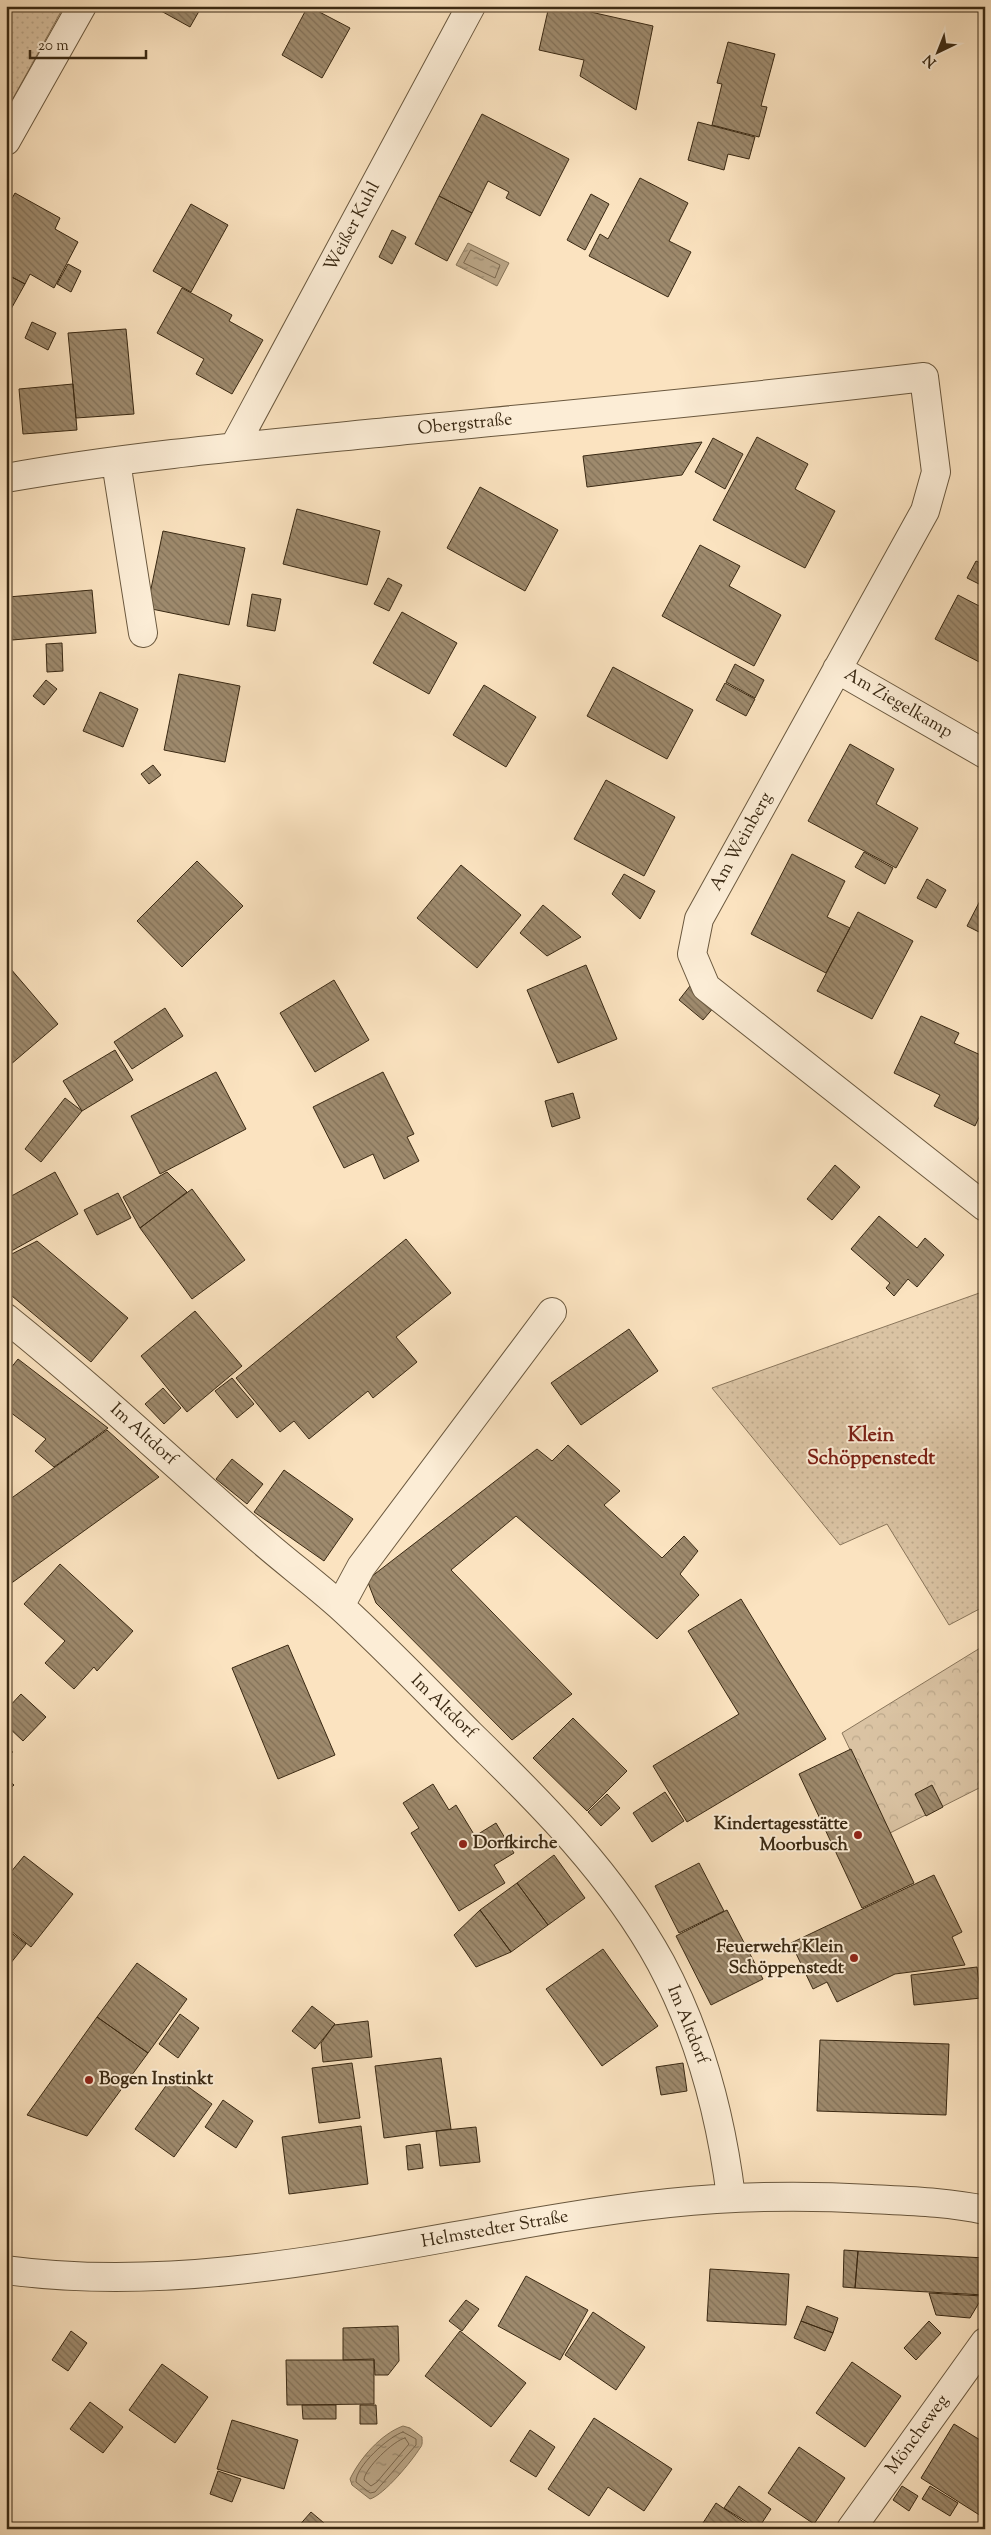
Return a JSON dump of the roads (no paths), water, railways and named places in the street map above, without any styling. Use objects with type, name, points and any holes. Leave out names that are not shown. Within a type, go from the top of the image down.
[{"type":"street","points":[[6,141],[82,6]]},
{"type":"street","name":"Weißer Kuhl","points":[[234,447],[471,6]]},
{"type":"street","name":"Obergstraße","points":[[6,478],[234,447],[753,397],[924,377]]},
{"type":"street","name":"Am Weinberg","points":[[924,377],[936,472],[925,511],[700,919],[692,954],[706,987],[985,1207]]},
{"type":"street","points":[[116,462],[143,632]]},
{"type":"street","name":"Am Ziegelkamp","points":[[837,670],[985,754]]},
{"type":"street","points":[[340,1606],[361,1567],[552,1312]]},
{"type":"street","name":"Im Altdorf","points":[[6,1318],[72,1372],[255,1535],[340,1606],[524,1787],[576,1842],[616,1894],[660,1962],[700,2049],[726,2149],[731,2198]]},
{"type":"street","name":"Helmstedter Straße","points":[[6,2270],[49,2276],[165,2275],[252,2268],[342,2256],[600,2212],[731,2198],[826,2196],[921,2202],[985,2210]]},
{"type":"street","name":"Möncheweg","points":[[852,2529],[985,2342]]},
{"type":"water","points":[[468,243],[509,263],[497,286],[456,265]]},
{"type":"water","points":[[403,2426],[410,2428],[422,2437],[422,2446],[390,2485],[370,2499],[352,2485],[350,2479],[365,2455],[379,2441]]},
{"type":"place","name":"Kindertagesstätte Moorbusch","points":[[858,1835]]},
{"type":"place","name":"Dorfkirche","points":[[463,1844]]},
{"type":"place","name":"Feuerwehr Klein Schöppenstedt","points":[[854,1958]]},
{"type":"place","name":"Bogen Instinkt","points":[[89,2080]]},
{"type":"district","name":"Klein Schöppenstedt","points":[[871,1448]]}]
